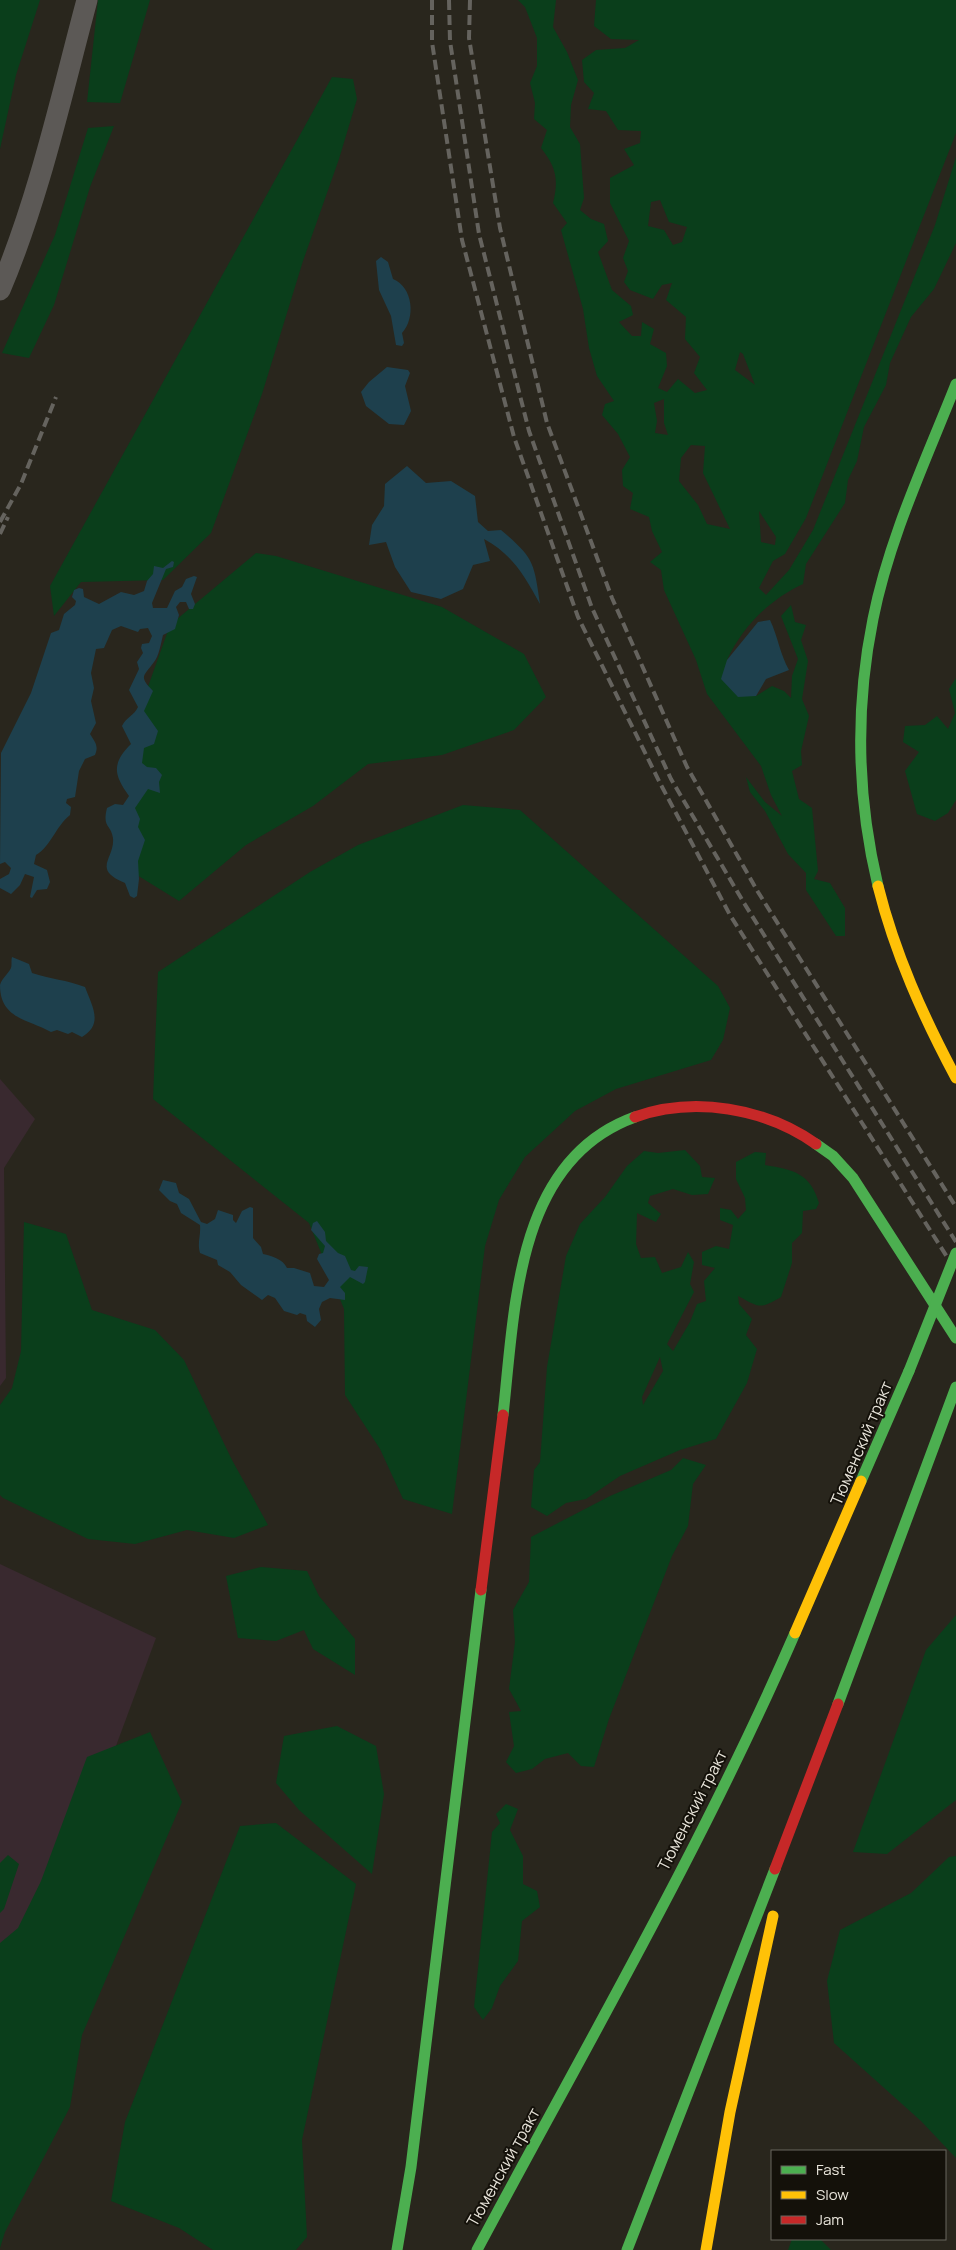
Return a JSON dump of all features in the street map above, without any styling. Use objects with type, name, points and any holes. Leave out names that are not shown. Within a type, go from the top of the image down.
[{"type":"main road","points":[[956,384],[913,492],[886,571],[863,672],[859,726],[860,778],[866,837],[880,898],[894,945],[908,979],[944,1058],[956,1078]]},
{"type":"main road","points":[[397,2250],[413,2147],[519,1280],[528,1242],[540,1206],[559,1173],[585,1144],[610,1128],[639,1114],[674,1106],[710,1105],[742,1110],[774,1120],[807,1137],[835,1157],[856,1184],[956,1338]]},
{"type":"main road","name":"Тюменский тракт","points":[[477,2250],[701,1832],[772,1686],[909,1371],[956,1253]]},
{"type":"main road","points":[[627,2250],[803,1796],[956,1387]]},
{"type":"main road","points":[[706,2250],[730,2112],[760,1966],[803,1796]]},
{"type":"main road","points":[[490,2250],[555,2107]]},
{"type":"street","points":[[0,290],[13,260],[43,162],[87,0]]},
{"type":"shaded area","points":[[0,1079],[35,1119],[4,1168],[6,1378],[0,1386]]},
{"type":"shaded area","points":[[0,1564],[156,1638],[0,2059]]},
{"type":"green space","points":[[0,0],[40,0],[16,75],[0,149]]},
{"type":"green space","points":[[98,0],[150,0],[120,103],[87,102]]},
{"type":"green space","points":[[518,0],[556,0],[553,27],[567,52],[578,80],[571,105],[570,127],[580,144],[584,198],[580,210],[591,219],[604,224],[608,241],[598,252],[612,290],[631,306],[633,315],[619,322],[632,336],[641,336],[642,322],[654,329],[650,344],[666,353],[667,366],[658,388],[667,392],[678,379],[695,393],[707,390],[694,373],[700,357],[685,339],[686,317],[666,300],[672,283],[662,285],[653,299],[630,290],[624,282],[628,271],[623,258],[629,241],[610,203],[610,178],[634,165],[624,149],[640,143],[641,131],[618,130],[606,111],[588,109],[594,93],[584,82],[582,60],[596,50],[625,48],[639,40],[611,39],[594,26],[596,0],[956,0],[956,133],[806,518],[785,554],[773,561],[759,588],[766,595],[789,570],[813,530],[935,225],[956,157],[956,243],[934,289],[911,317],[890,363],[886,385],[864,427],[857,461],[848,480],[845,503],[806,564],[803,584],[779,598],[758,615],[741,636],[727,660],[756,696],[772,686],[784,691],[791,698],[792,676],[798,659],[781,616],[791,605],[795,622],[806,625],[801,640],[808,661],[802,699],[809,716],[801,751],[802,765],[792,771],[799,799],[812,808],[818,871],[814,879],[830,883],[845,908],[845,936],[836,936],[806,890],[806,873],[788,854],[765,811],[750,792],[746,777],[765,802],[782,816],[771,795],[761,766],[707,694],[696,660],[664,590],[661,570],[650,562],[662,552],[652,531],[649,517],[630,509],[633,493],[623,486],[622,470],[630,457],[618,434],[602,415],[605,404],[614,401],[597,376],[589,348],[583,309],[561,230],[567,223],[553,203],[556,187],[555,174],[550,161],[541,148],[547,130],[534,119],[535,103],[530,83],[537,66],[537,38],[525,7]],"holes":[[[660,200],[669,222],[687,227],[682,242],[673,245],[664,230],[648,226],[651,202]],[[740,352],[743,354],[755,385],[735,370]],[[664,399],[664,423],[668,435],[655,433],[657,421],[654,403]],[[691,445],[705,446],[703,473],[730,529],[707,524],[698,505],[679,481],[681,458]],[[759,511],[776,537],[775,545],[761,542]]]},
{"type":"green space","points":[[332,77],[353,79],[357,99],[339,159],[303,261],[262,394],[211,533],[163,580],[81,582],[54,616],[50,586]]},
{"type":"green space","points":[[114,126],[90,187],[54,305],[29,358],[2,353],[55,235],[88,128]]},
{"type":"green space","points":[[256,553],[276,556],[442,607],[524,654],[546,697],[514,730],[442,755],[368,764],[313,806],[246,845],[179,901],[132,872],[131,776],[145,695],[170,625]]},
{"type":"green space","points":[[956,678],[956,800],[948,813],[935,821],[917,814],[905,771],[919,752],[903,742],[905,726],[925,725],[937,716],[948,729],[955,713],[949,689]]},
{"type":"green space","points":[[463,805],[520,810],[718,986],[730,1008],[723,1040],[711,1060],[616,1089],[575,1111],[525,1157],[499,1200],[485,1246],[452,1514],[403,1499],[380,1449],[345,1395],[344,1309],[309,1223],[153,1099],[158,972],[310,872],[358,845]]},
{"type":"green space","points":[[685,1150],[700,1166],[702,1177],[715,1178],[708,1194],[692,1195],[673,1189],[650,1196],[648,1203],[661,1214],[656,1222],[637,1213],[636,1244],[641,1258],[655,1257],[662,1273],[681,1267],[688,1252],[694,1262],[690,1284],[694,1292],[667,1344],[673,1351],[690,1322],[697,1304],[706,1301],[704,1281],[715,1268],[702,1265],[702,1252],[716,1246],[729,1249],[733,1225],[720,1220],[720,1208],[731,1210],[738,1219],[746,1210],[745,1198],[736,1179],[736,1162],[755,1152],[766,1153],[765,1165],[792,1171],[806,1179],[811,1185],[819,1203],[816,1209],[803,1211],[802,1233],[792,1243],[792,1263],[781,1297],[768,1304],[755,1305],[738,1296],[739,1304],[752,1319],[746,1335],[757,1349],[747,1383],[716,1439],[680,1450],[620,1476],[586,1499],[566,1503],[547,1516],[531,1507],[534,1470],[540,1462],[547,1367],[566,1256],[580,1224],[605,1197],[627,1166],[644,1151],[658,1153]],"holes":[[[660,1357],[663,1371],[643,1405],[642,1397]]]},
{"type":"green space","points":[[24,1222],[66,1234],[92,1310],[155,1330],[184,1360],[232,1460],[268,1525],[234,1538],[187,1530],[135,1544],[88,1539],[0,1495],[0,1405],[12,1388],[21,1351]]},
{"type":"green space","points":[[683,1458],[706,1465],[693,1484],[688,1526],[672,1556],[609,1719],[594,1767],[581,1766],[568,1753],[545,1759],[532,1769],[516,1773],[506,1762],[514,1746],[509,1712],[521,1711],[509,1689],[515,1642],[513,1610],[529,1582],[531,1537],[610,1496],[671,1470]]},
{"type":"green space","points":[[261,1567],[307,1571],[319,1596],[355,1639],[355,1675],[313,1649],[304,1630],[276,1641],[238,1638],[226,1576]]},
{"type":"green space","points":[[956,1615],[956,1800],[887,1854],[853,1852],[926,1650]]},
{"type":"green space","points":[[337,1726],[376,1746],[384,1794],[372,1874],[299,1810],[276,1783],[284,1736]]},
{"type":"green space","points":[[150,1732],[182,1802],[82,2035],[70,2107],[5,2232],[0,2248],[0,1943],[18,1928],[41,1881],[87,1757]]},
{"type":"green space","points":[[506,1804],[518,1809],[510,1830],[523,1856],[523,1884],[537,1891],[540,1907],[522,1921],[518,1961],[500,1986],[492,2008],[483,2020],[474,2007],[492,1832],[500,1823],[496,1814]]},
{"type":"green space","points":[[276,1823],[356,1884],[302,2140],[307,2237],[296,2250],[213,2250],[179,2228],[111,2201],[125,2122],[240,1826]]},
{"type":"green space","points":[[8,1855],[19,1864],[4,1909],[0,1913],[0,1863]]},
{"type":"green space","points":[[956,1856],[956,2158],[921,2121],[834,2043],[827,1981],[840,1930],[911,1893],[949,1857]]},
{"type":"green space","points":[[792,2240],[821,2240],[831,2250],[788,2250]]},
{"type":"water","points":[[381,257],[388,262],[393,279],[405,289],[410,303],[411,311],[402,333],[404,343],[402,346],[396,345],[391,316],[379,290],[376,261]]},
{"type":"water","points":[[387,367],[408,370],[410,373],[405,386],[411,411],[404,425],[389,424],[366,406],[361,392],[369,382]]},
{"type":"water","points":[[407,466],[426,483],[451,481],[475,496],[478,522],[488,531],[501,530],[520,547],[531,562],[540,604],[517,567],[503,552],[484,539],[490,561],[473,565],[463,589],[441,599],[411,592],[395,567],[386,542],[369,545],[372,525],[384,506],[385,484]]},
{"type":"water","points":[[172,561],[174,562],[173,567],[166,569],[152,603],[153,608],[167,608],[175,591],[182,587],[186,579],[194,576],[197,577],[191,594],[195,604],[193,609],[189,609],[186,602],[180,602],[176,607],[179,615],[175,629],[163,635],[157,656],[144,676],[145,682],[153,691],[144,711],[158,731],[154,744],[144,748],[142,763],[147,767],[156,768],[162,775],[159,782],[160,793],[148,789],[135,808],[140,819],[138,827],[145,840],[138,861],[139,879],[137,896],[134,898],[130,896],[125,883],[109,873],[107,868],[113,838],[111,830],[106,823],[106,814],[107,808],[115,804],[123,805],[129,796],[120,782],[117,770],[120,758],[131,744],[122,726],[138,707],[129,690],[139,669],[137,662],[143,653],[142,644],[149,643],[152,636],[148,628],[140,629],[138,632],[121,626],[112,630],[104,648],[96,649],[91,673],[94,688],[91,701],[96,723],[90,734],[95,742],[95,755],[85,759],[79,771],[75,797],[67,799],[66,803],[71,807],[70,815],[46,846],[36,855],[34,864],[47,870],[50,882],[47,889],[37,890],[32,898],[30,897],[34,877],[25,874],[20,885],[11,894],[0,888],[0,879],[9,874],[11,868],[5,862],[0,864],[1,753],[31,693],[51,633],[59,630],[64,614],[75,605],[76,601],[72,597],[74,590],[83,589],[84,597],[99,604],[121,592],[134,595],[144,591],[147,581],[153,574],[154,566],[163,568]]},
{"type":"water","points":[[770,620],[789,670],[766,679],[756,696],[738,697],[721,679],[727,660],[758,622]]},
{"type":"water","points":[[12,957],[29,964],[32,973],[85,987],[94,1014],[93,1026],[89,1032],[82,1037],[72,1032],[68,1034],[57,1030],[51,1032],[10,1011],[1,996],[0,985],[11,968]]},
{"type":"water","points":[[163,1180],[176,1183],[179,1193],[189,1199],[201,1222],[207,1224],[215,1219],[218,1210],[233,1215],[233,1220],[236,1223],[242,1211],[250,1207],[253,1208],[253,1238],[261,1247],[263,1254],[280,1260],[287,1268],[310,1273],[314,1286],[324,1287],[329,1280],[317,1259],[319,1254],[323,1253],[325,1246],[311,1230],[313,1223],[317,1221],[325,1232],[326,1241],[338,1253],[345,1256],[351,1270],[355,1271],[359,1266],[368,1267],[365,1282],[363,1284],[350,1277],[340,1287],[345,1293],[345,1300],[330,1298],[322,1302],[319,1309],[321,1320],[315,1327],[307,1321],[306,1315],[300,1313],[297,1315],[284,1311],[275,1298],[268,1295],[262,1300],[241,1285],[230,1272],[218,1265],[217,1260],[200,1253],[200,1225],[181,1213],[177,1204],[170,1201],[159,1190]]},
{"type":"railway","points":[[432,0],[432,42],[462,240],[514,437],[578,617],[660,783],[730,915],[956,1271]]},
{"type":"railway","points":[[449,0],[450,41],[479,234],[529,431],[592,608],[671,779],[744,903],[956,1242]]},
{"type":"railway","points":[[470,0],[469,38],[500,228],[547,423],[612,598],[687,767],[758,892],[956,1207]]},
{"type":"railway","points":[[0,522],[21,484],[56,397]]},
{"type":"railway","points":[[0,534],[8,517]]},
{"type":"traffic: fast","points":[[878,886],[871,853],[862,786],[861,719],[867,652],[888,559],[909,500],[956,384]]},
{"type":"traffic: fast","points":[[503,1415],[518,1285],[528,1242],[544,1202],[565,1167],[595,1138],[635,1117]]},
{"type":"traffic: fast","points":[[816,1144],[833,1156],[853,1178],[956,1338]]},
{"type":"traffic: fast","points":[[909,1371],[956,1253]]},
{"type":"traffic: fast","points":[[861,1481],[909,1371]]},
{"type":"traffic: fast","points":[[838,1704],[956,1387]]},
{"type":"traffic: fast","points":[[397,2250],[411,2167],[481,1590]]},
{"type":"traffic: fast","points":[[477,2250],[683,1868],[722,1790],[795,1633]]},
{"type":"traffic: fast","points":[[627,2250],[775,1869]]},
{"type":"traffic: slow","points":[[878,886],[901,960],[932,1031],[956,1078]]},
{"type":"traffic: slow","points":[[795,1633],[861,1481]]},
{"type":"traffic: slow","points":[[706,2250],[730,2112],[773,1916]]},
{"type":"traffic: jam","points":[[635,1117],[681,1107],[729,1109],[752,1114],[774,1122],[816,1144]]},
{"type":"traffic: jam","points":[[481,1590],[503,1415]]},
{"type":"traffic: jam","points":[[775,1869],[838,1704]]}]
